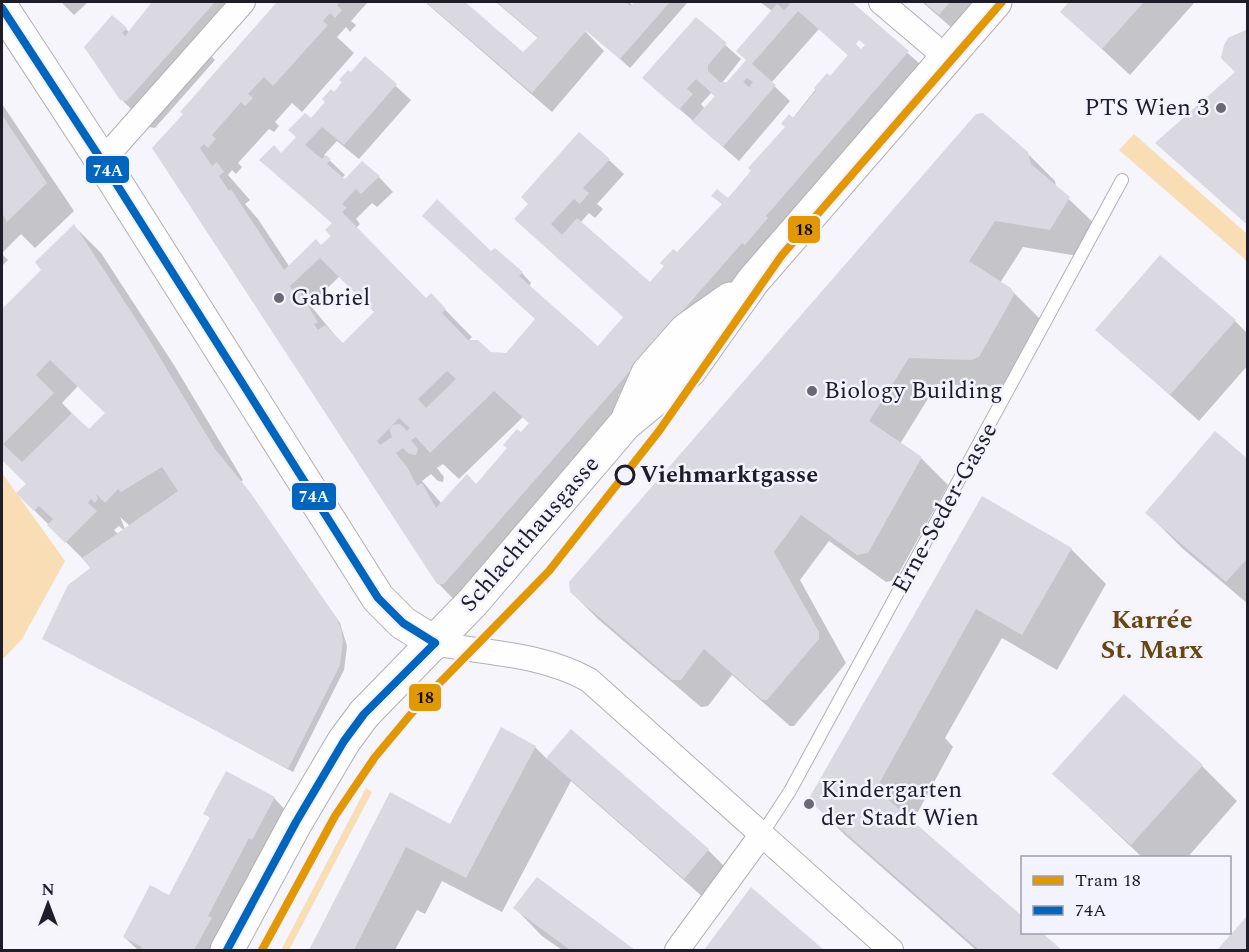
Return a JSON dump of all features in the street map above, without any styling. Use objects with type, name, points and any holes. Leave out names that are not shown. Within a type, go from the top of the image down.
[{"type":"main road","name":"Schlachthausgasse","points":[[238,938],[296,822],[344,741],[364,714],[435,643],[625,424],[690,370],[753,281],[995,2]]},
{"type":"main road","points":[[2,8],[102,161],[378,598],[403,623],[435,643]]},
{"type":"street","points":[[102,161],[243,2]]},
{"type":"street","points":[[881,2],[946,58]]},
{"type":"street","points":[[435,643],[526,656],[550,662],[589,680],[891,951]]},
{"type":"street","points":[[677,951],[762,834]]},
{"type":"lane","name":"Erne-Seder-Gasse","points":[[762,834],[780,808],[1122,180]]},
{"type":"shaded area","points":[[1134,134],[1247,234],[1247,261],[1119,150]]},
{"type":"shaded area","points":[[2,473],[65,561],[22,639],[4,658],[2,655]]},
{"type":"shaded area","points":[[366,788],[372,792],[289,950],[281,950]]},
{"type":"building","points":[[152,2],[215,2],[127,101],[120,100],[84,47],[112,15],[127,28],[122,33],[125,36]]},
{"type":"building","points":[[277,2],[340,2],[337,5],[342,10],[335,18],[330,13],[323,21],[328,25],[273,86],[264,77],[248,94],[253,98],[245,106],[241,102],[212,135],[216,139],[208,148],[204,144],[200,148],[212,166],[217,162],[224,172],[219,176],[229,191],[231,189],[284,270],[316,239],[321,245],[331,236],[325,230],[332,223],[259,160],[274,145],[281,153],[296,137],[288,130],[305,113],[311,118],[325,102],[322,99],[331,89],[334,92],[342,82],[339,80],[348,70],[351,72],[365,56],[397,84],[344,145],[322,127],[305,145],[322,159],[326,155],[331,159],[327,164],[345,179],[362,161],[380,176],[361,194],[356,189],[342,204],[347,208],[342,212],[426,298],[431,293],[446,309],[442,313],[468,340],[478,340],[491,352],[506,353],[535,319],[422,216],[437,199],[491,251],[495,248],[523,272],[519,276],[598,346],[623,317],[514,219],[528,204],[521,197],[579,132],[610,159],[583,188],[589,193],[580,204],[574,199],[551,224],[562,235],[577,218],[650,282],[664,266],[660,263],[673,249],[677,252],[722,204],[711,196],[717,189],[728,198],[751,171],[748,168],[785,127],[781,124],[789,114],[793,118],[816,91],[814,88],[827,73],[830,76],[848,55],[798,11],[752,64],[776,85],[723,147],[692,121],[715,96],[696,79],[687,89],[693,94],[679,110],[642,78],[696,17],[727,43],[708,65],[708,71],[720,82],[727,82],[746,60],[736,51],[777,4],[784,10],[790,4],[787,2],[852,2],[909,51],[766,216],[768,218],[745,245],[742,243],[444,584],[437,584],[152,148],[183,114],[180,112]],"holes":[[[859,40],[865,45],[861,49],[856,44]],[[747,78],[753,82],[749,87],[743,82]],[[320,258],[374,312],[343,343],[325,325],[318,330],[314,324],[318,322],[300,293],[296,295],[290,286]],[[447,371],[456,379],[426,408],[418,399]],[[494,391],[529,423],[521,432],[517,429],[503,445],[507,448],[476,484],[467,474],[436,508],[422,483],[417,486],[396,453],[403,448],[409,454],[416,455],[418,449],[411,440],[416,437],[430,453]],[[399,418],[410,428],[407,431],[400,424],[393,425],[389,429],[392,437],[380,445],[377,441]]]},
{"type":"building","points":[[426,2],[465,2],[523,52],[538,37],[497,2],[625,2],[630,6],[635,2],[670,2],[620,59],[586,31],[532,93]]},
{"type":"building","points":[[924,2],[950,2],[939,15]]},
{"type":"building","points":[[1069,2],[1144,2],[1102,49],[1060,12]]},
{"type":"building","name":"PTS Wien 3","points":[[1248,29],[1248,225],[1155,143],[1235,72],[1221,58],[1224,45],[1228,38]]},
{"type":"building","name":"Biology Building","points":[[983,113],[1028,152],[1031,164],[1070,197],[1050,230],[995,221],[969,261],[1011,288],[1014,295],[979,357],[971,360],[909,358],[869,421],[922,457],[868,553],[857,555],[801,515],[774,552],[819,632],[819,639],[767,700],[762,700],[704,649],[681,680],[672,680],[570,592],[569,582],[976,114]]},
{"type":"building","points":[[2,115],[47,183],[7,222],[2,213]]},
{"type":"building","points":[[74,224],[147,336],[215,449],[250,492],[336,617],[343,641],[340,665],[288,769],[42,639],[68,585],[90,568],[82,558],[178,491],[162,467],[121,492],[118,489],[105,503],[96,494],[98,499],[95,503],[91,499],[88,503],[97,511],[65,543],[47,525],[53,519],[39,506],[34,511],[16,493],[26,484],[2,460],[2,309],[41,270],[35,262]],"holes":[[[50,360],[105,413],[89,429],[72,413],[22,462],[3,444],[54,393],[36,375]]]},
{"type":"building","points":[[1160,255],[1236,320],[1170,395],[1095,330]]},
{"type":"building","points":[[1215,431],[1248,459],[1248,558],[1226,582],[1145,513]]},
{"type":"building","points":[[982,496],[1072,548],[1022,635],[976,609],[876,789],[1021,915],[1021,934],[1043,934],[1062,950],[979,950],[808,800]]},
{"type":"building","points":[[1124,694],[1203,765],[1131,845],[1052,774]]},
{"type":"building","points":[[501,727],[536,746],[466,878],[406,847],[354,950],[309,950],[390,792],[450,824]]},
{"type":"building","points":[[571,729],[709,849],[684,879],[546,758]]},
{"type":"building","points":[[226,771],[275,797],[252,840],[249,838],[208,916],[212,918],[194,950],[140,950],[142,947],[123,937],[150,885],[169,895],[210,817],[203,814]]},
{"type":"building","points":[[537,877],[635,950],[570,950],[513,908]]},
{"type":"building","points":[[751,887],[824,950],[704,950]]},
{"type":"building","points":[[1248,915],[1248,950],[1217,950]]},
{"type":"tram line","name":"18","points":[[262,950],[335,816],[375,757],[421,702],[549,571],[659,431],[782,255],[1002,2]]},
{"type":"transit line","name":"74A","points":[[2,8],[102,161],[378,598],[403,623],[435,643]]},
{"type":"transit line","name":"74A","points":[[227,950],[296,822],[344,741],[364,714],[435,643]]},
{"type":"place","name":"PTS Wien 3","points":[[1221,108]]},
{"type":"place","name":"Gabriel","points":[[279,298]]},
{"type":"place","name":"Biology Building","points":[[812,391]]},
{"type":"place","name":"Viehmarktgasse","points":[[625,475]]},
{"type":"place","name":"Kindergarten der Stadt Wien","points":[[809,804]]},
{"type":"district","name":"Karrée St. Marx","points":[[1152,635]]}]
